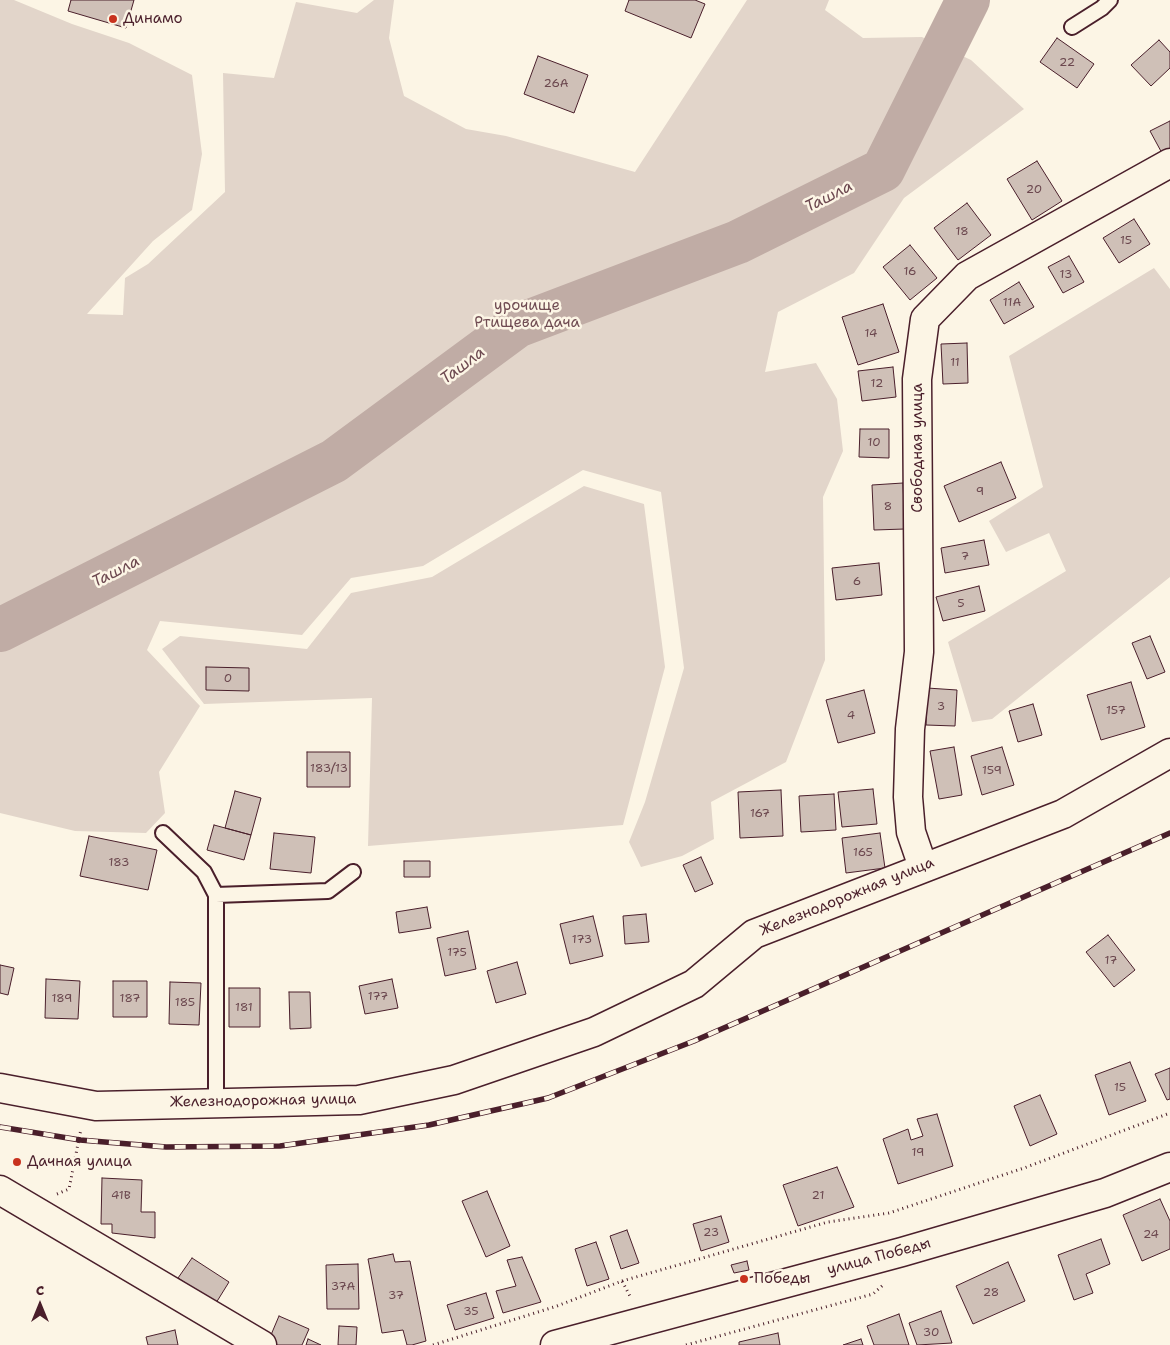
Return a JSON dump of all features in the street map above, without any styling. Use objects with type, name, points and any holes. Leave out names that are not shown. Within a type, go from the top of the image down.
[{"type":"street","name":"Свободная улица","points":[[923,867],[911,832],[908,797],[910,729],[919,652],[917,379],[925,319],[966,276],[1170,163]]},
{"type":"street","name":"Железнодорожная улица","points":[[0,1088],[96,1106],[359,1100],[454,1080],[594,1032],[694,984],[754,934],[1063,814],[1170,753]]},
{"type":"street","name":"улица Победы","points":[[555,1345],[902,1252],[1096,1195],[1170,1167]]},
{"type":"street","points":[[2,1194],[262,1345]]},
{"type":"lane","points":[[1072,27],[1102,8],[1110,0]]},
{"type":"lane","points":[[163,834],[204,872],[216,895],[216,1102]]},
{"type":"lane","points":[[216,895],[328,891],[353,872]]},
{"type":"path","points":[[53,1196],[69,1189],[80,1140],[84,1104]]},
{"type":"path","points":[[433,1345],[557,1306],[622,1281],[828,1222],[889,1213],[1024,1168],[1170,1113]]},
{"type":"path","points":[[622,1281],[643,1321]]},
{"type":"green space","name":"урочище Ртищева дача","points":[[0,0],[14,0],[72,24],[129,43],[192,75],[202,154],[192,210],[153,241],[87,314],[123,315],[125,278],[148,264],[225,192],[223,73],[274,78],[296,2],[357,13],[374,0],[394,0],[389,38],[404,96],[466,129],[506,136],[635,172],[747,0],[829,0],[825,10],[863,38],[922,37],[971,60],[1024,109],[904,198],[854,273],[778,312],[765,372],[816,363],[837,399],[843,451],[823,497],[825,660],[786,762],[711,802],[714,839],[682,856],[641,867],[629,842],[645,802],[684,668],[661,492],[583,470],[423,566],[351,578],[302,635],[160,621],[147,650],[200,706],[159,772],[165,813],[146,833],[75,831],[0,813]]},
{"type":"green space","points":[[1154,268],[1170,289],[1170,577],[992,719],[972,722],[948,642],[1066,571],[1049,533],[1006,552],[989,521],[1043,487],[1009,356]]},
{"type":"green space","points":[[584,486],[644,504],[665,667],[623,825],[368,846],[372,698],[204,704],[162,649],[180,636],[307,649],[351,593],[432,577]]},
{"type":"building","name":"Динамо","points":[[71,0],[134,0],[126,28],[68,11]]},
{"type":"building","points":[[629,0],[695,0],[705,4],[691,38],[625,11]]},
{"type":"building","points":[[1057,38],[1094,64],[1077,88],[1040,62]]},
{"type":"building","points":[[1159,40],[1170,52],[1170,68],[1151,86],[1131,65]]},
{"type":"building","points":[[538,56],[588,75],[574,113],[524,94]]},
{"type":"building","points":[[1170,121],[1170,151],[1163,155],[1150,131]]},
{"type":"building","points":[[1037,161],[1062,201],[1032,220],[1007,179]]},
{"type":"building","points":[[967,203],[991,235],[958,260],[934,228]]},
{"type":"building","points":[[1134,219],[1150,244],[1119,263],[1103,238]]},
{"type":"building","points":[[910,245],[937,278],[910,300],[883,267]]},
{"type":"building","points":[[1069,256],[1084,282],[1063,293],[1048,267]]},
{"type":"building","points":[[1019,282],[1034,307],[1004,324],[990,300]]},
{"type":"building","points":[[883,304],[899,352],[858,365],[842,317]]},
{"type":"building","points":[[967,343],[968,383],[943,384],[941,344]]},
{"type":"building","points":[[893,367],[896,397],[862,401],[858,371]]},
{"type":"building","points":[[860,429],[889,429],[889,458],[859,457]]},
{"type":"building","points":[[1001,462],[1016,498],[959,522],[944,486]]},
{"type":"building","points":[[903,483],[905,529],[874,530],[872,485]]},
{"type":"building","points":[[984,540],[989,565],[945,573],[941,548]]},
{"type":"building","points":[[879,563],[882,595],[836,600],[832,568]]},
{"type":"building","points":[[979,586],[985,611],[943,621],[936,597]]},
{"type":"building","points":[[1150,636],[1165,672],[1147,679],[1132,643]]},
{"type":"building","points":[[206,667],[249,668],[249,691],[206,690]]},
{"type":"building","points":[[1131,682],[1145,727],[1101,740],[1087,695]]},
{"type":"building","points":[[927,688],[957,690],[955,726],[926,725]]},
{"type":"building","points":[[864,690],[875,733],[838,743],[826,700]]},
{"type":"building","points":[[1033,704],[1042,735],[1018,742],[1009,711]]},
{"type":"building","points":[[954,747],[962,795],[939,799],[930,751]]},
{"type":"building","points":[[1002,747],[1014,785],[982,795],[971,756]]},
{"type":"building","points":[[307,752],[350,752],[350,787],[307,787]]},
{"type":"building","points":[[873,789],[877,824],[842,827],[838,792]]},
{"type":"building","points":[[781,790],[783,836],[740,838],[738,792]]},
{"type":"building","points":[[235,791],[261,798],[251,835],[225,828]]},
{"type":"building","points":[[834,794],[836,830],[801,832],[799,796]]},
{"type":"building","points":[[214,825],[251,835],[244,860],[207,850]]},
{"type":"building","points":[[274,833],[315,837],[311,873],[270,869]]},
{"type":"building","points":[[880,833],[885,868],[846,873],[842,838]]},
{"type":"building","points":[[89,836],[157,850],[148,890],[80,876]]},
{"type":"building","points":[[701,857],[713,884],[695,892],[683,865]]},
{"type":"building","points":[[404,861],[430,861],[430,877],[404,877]]},
{"type":"building","points":[[427,907],[431,928],[399,933],[396,912]]},
{"type":"building","points":[[646,914],[649,942],[625,944],[623,916]]},
{"type":"building","points":[[593,916],[603,956],[570,964],[560,924]]},
{"type":"building","points":[[468,931],[476,969],[445,976],[437,938]]},
{"type":"building","points":[[1108,935],[1135,970],[1114,987],[1086,952]]},
{"type":"building","points":[[517,962],[526,994],[496,1003],[487,971]]},
{"type":"building","points":[[0,965],[14,968],[8,995],[0,993]]},
{"type":"building","points":[[46,979],[80,981],[78,1019],[45,1018]]},
{"type":"building","points":[[392,979],[398,1008],[365,1014],[359,986]]},
{"type":"building","points":[[113,981],[147,981],[147,1017],[113,1017]]},
{"type":"building","points":[[170,982],[201,983],[199,1025],[169,1024]]},
{"type":"building","points":[[229,988],[260,988],[260,1027],[229,1027]]},
{"type":"building","points":[[289,992],[310,992],[311,1028],[290,1029]]},
{"type":"building","points":[[1130,1062],[1146,1101],[1109,1115],[1095,1075]]},
{"type":"building","points":[[1170,1068],[1170,1099],[1167,1100],[1155,1074]]},
{"type":"building","points":[[1040,1095],[1057,1134],[1030,1146],[1014,1106]]},
{"type":"building","points":[[937,1114],[953,1166],[898,1184],[883,1139],[908,1129],[911,1140],[923,1136],[917,1119]]},
{"type":"building","points":[[837,1167],[854,1207],[798,1226],[783,1185]]},
{"type":"building","points":[[102,1178],[142,1180],[141,1212],[155,1212],[155,1238],[112,1233],[112,1224],[101,1224]]},
{"type":"building","points":[[487,1191],[510,1246],[486,1257],[462,1201]]},
{"type":"building","points":[[1160,1199],[1170,1221],[1170,1249],[1142,1261],[1123,1215]]},
{"type":"building","points":[[721,1216],[729,1242],[701,1251],[693,1224]]},
{"type":"building","points":[[627,1230],[639,1263],[621,1269],[610,1236]]},
{"type":"building","points":[[1101,1239],[1110,1264],[1086,1274],[1093,1293],[1074,1300],[1058,1255]]},
{"type":"building","points":[[596,1242],[609,1279],[587,1286],[575,1249]]},
{"type":"building","points":[[393,1254],[395,1262],[410,1261],[426,1341],[407,1345],[403,1330],[382,1333],[368,1259]]},
{"type":"building","points":[[522,1257],[541,1302],[503,1313],[496,1291],[516,1286],[507,1260]]},
{"type":"building","points":[[192,1258],[229,1282],[216,1303],[178,1278]]},
{"type":"building","points":[[747,1261],[749,1270],[734,1273],[731,1265]]},
{"type":"building","points":[[1008,1262],[1025,1301],[973,1324],[956,1286]]},
{"type":"building","points":[[358,1264],[359,1309],[327,1309],[326,1265]]},
{"type":"building","points":[[486,1293],[494,1318],[455,1330],[447,1305]]},
{"type":"building","points":[[941,1311],[952,1343],[917,1345],[909,1323]]},
{"type":"building","points":[[899,1314],[909,1345],[874,1345],[867,1326]]},
{"type":"building","points":[[279,1316],[309,1329],[302,1345],[274,1345],[268,1342]]},
{"type":"building","points":[[339,1326],[357,1327],[356,1345],[338,1345]]},
{"type":"building","points":[[175,1330],[178,1345],[148,1345],[146,1337]]},
{"type":"building","points":[[778,1333],[780,1345],[739,1345],[739,1342]]},
{"type":"building","points":[[308,1339],[321,1345],[306,1345]]},
{"type":"building","points":[[861,1339],[863,1345],[843,1345]]},
{"type":"waterway","name":"Ташла","points":[[0,630],[334,461],[517,326],[738,242],[883,170],[968,0]]},
{"type":"railway","points":[[0,1127],[80,1140],[166,1147],[280,1146],[429,1125],[548,1098],[694,1041],[1170,833]]},
{"type":"place","name":"Динамо","points":[[113,19]]},
{"type":"place","name":"Дачная улица","points":[[17,1162]]},
{"type":"place","name":"Победы","points":[[744,1279]]}]
